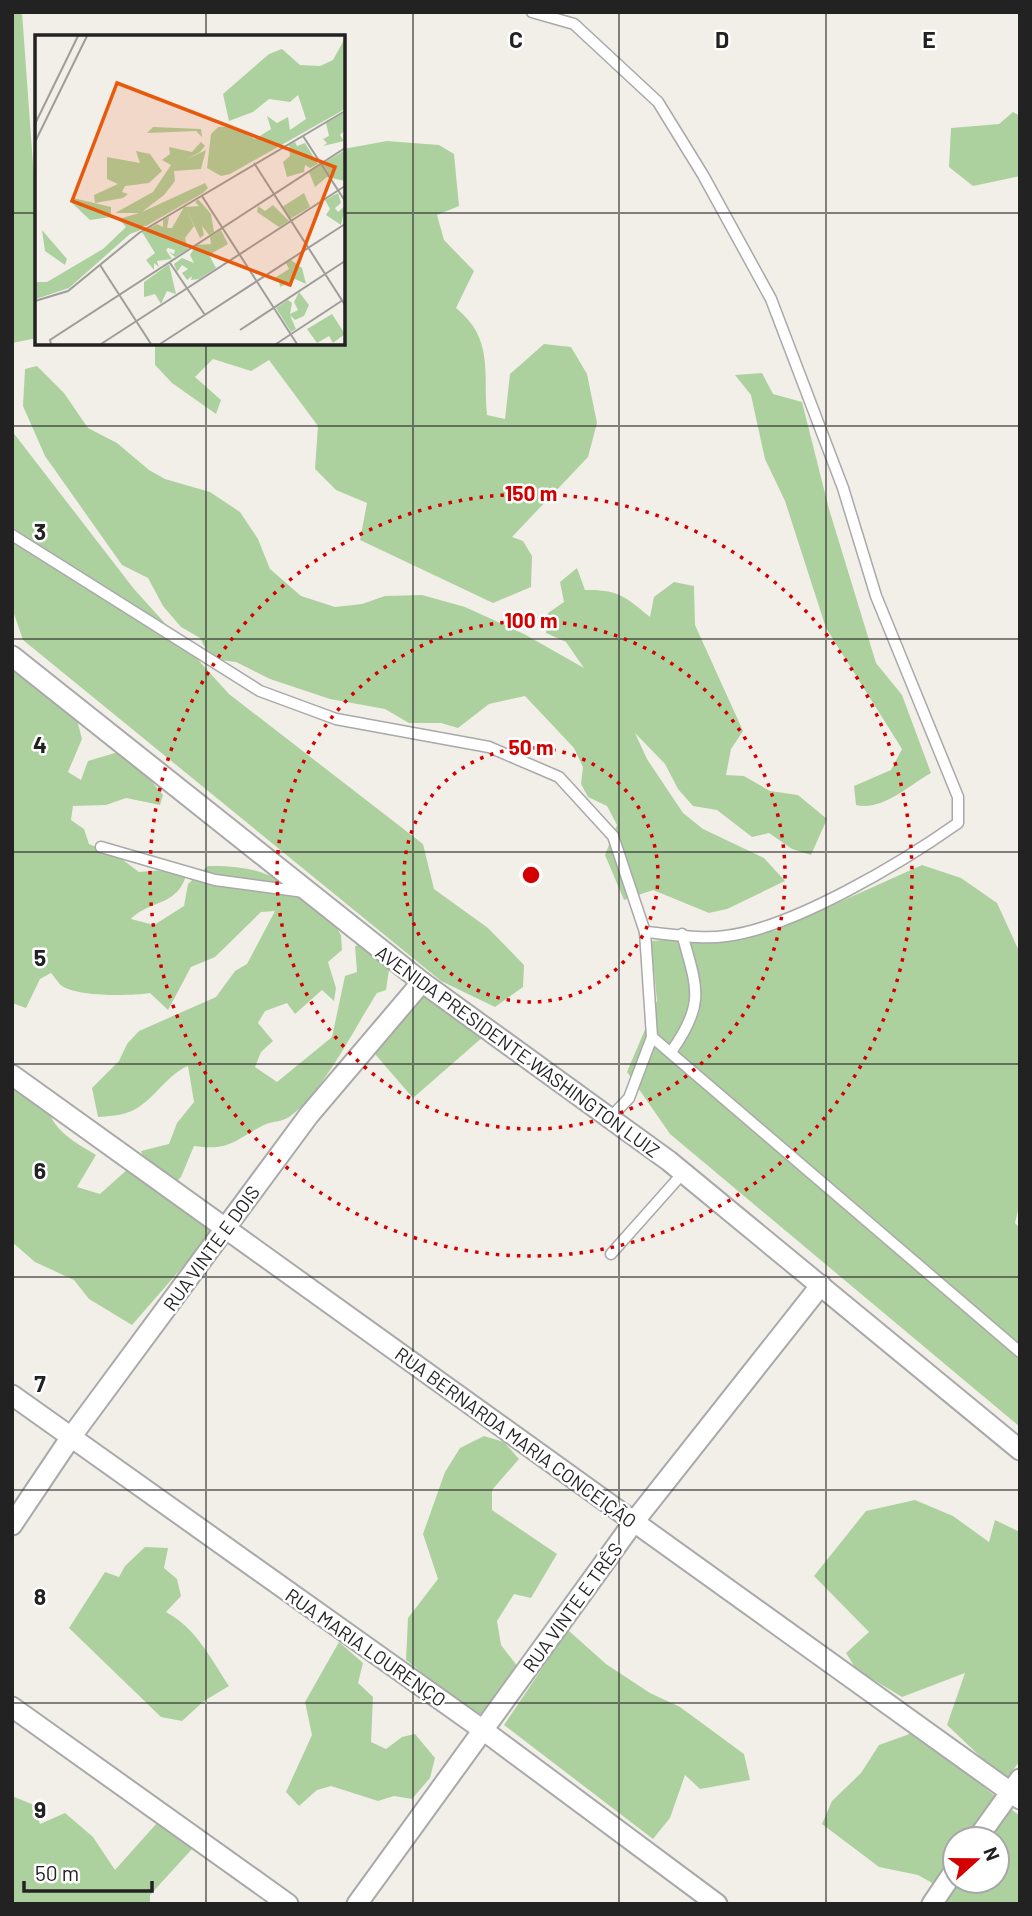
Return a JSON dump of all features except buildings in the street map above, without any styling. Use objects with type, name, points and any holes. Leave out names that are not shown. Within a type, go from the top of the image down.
[{"type":"street","name":"AVENIDA PRESIDENTE WASHINGTON LUIZ","points":[[12,656],[304,892],[683,1173],[1020,1450]]},
{"type":"street","name":"RUA VINTE E DOIS","points":[[12,1525],[71,1437],[309,1115],[422,982]]},
{"type":"street","name":"RUA BERNARDA MARIA CONCEIÇÃO","points":[[12,1075],[633,1523],[1016,1790]]},
{"type":"street","name":"RUA VINTE E TRÊS","points":[[357,1904],[633,1523],[821,1285]]},
{"type":"street","name":"RUA MARIA LOURENÇO","points":[[12,1395],[482,1730],[717,1904]]},
{"type":"street","points":[[12,1707],[288,1904]]},
{"type":"street","points":[[988,1825],[1016,1790]]},
{"type":"lane","points":[[532,12],[574,24],[658,102],[703,175],[771,299],[843,488],[876,596],[958,797],[958,823],[926,845],[791,918],[726,937],[645,932]]},
{"type":"lane","points":[[12,535],[260,691],[336,719],[489,747],[559,777],[613,836],[645,932],[652,1037],[629,1098],[611,1118]]},
{"type":"lane","points":[[101,847],[215,880],[304,892]]},
{"type":"lane","points":[[671,1052],[690,1026],[698,991],[682,934]]},
{"type":"lane","points":[[652,1037],[1020,1352]]},
{"type":"lane","points":[[611,1254],[683,1173]]},
{"type":"green space","points":[[12,12],[22,12],[35,192],[35,338],[12,343]]},
{"type":"green space","points":[[1013,112],[1020,116],[1020,176],[973,186],[949,167],[951,128],[999,124]]},
{"type":"green space","points":[[387,141],[439,145],[454,154],[459,206],[437,215],[444,240],[474,271],[456,308],[468,320],[481,344],[487,415],[505,419],[510,374],[544,344],[571,347],[587,374],[597,423],[588,457],[512,537],[523,541],[532,556],[531,587],[493,603],[360,540],[367,503],[336,490],[315,469],[318,426],[269,360],[251,371],[213,359],[195,377],[221,400],[216,414],[172,383],[155,365],[155,345],[345,345],[345,149]]},
{"type":"green space","points":[[37,366],[64,393],[88,428],[117,443],[149,470],[165,479],[210,492],[240,512],[258,539],[270,569],[301,596],[335,607],[362,604],[385,596],[422,595],[465,607],[524,634],[584,668],[566,642],[546,633],[548,613],[564,602],[560,582],[577,568],[585,590],[614,593],[650,617],[654,597],[674,582],[694,586],[695,625],[743,731],[731,749],[726,775],[744,776],[770,791],[798,795],[827,819],[811,855],[792,849],[769,833],[752,837],[717,810],[693,806],[678,789],[665,764],[635,733],[647,759],[683,813],[703,829],[764,858],[785,881],[727,909],[709,913],[653,890],[624,900],[605,855],[617,825],[607,806],[588,797],[581,784],[583,767],[574,748],[525,696],[489,704],[458,728],[441,723],[409,723],[385,709],[330,699],[270,679],[236,662],[211,659],[200,638],[181,627],[163,606],[148,578],[122,565],[45,456],[23,406],[25,369]]},
{"type":"green space","points":[[762,373],[773,394],[802,402],[829,509],[876,663],[902,695],[931,773],[895,796],[876,804],[856,805],[854,786],[891,770],[902,749],[826,628],[785,501],[765,459],[751,395],[735,375]]},
{"type":"green space","points":[[12,431],[134,589],[229,694],[423,844],[434,889],[488,928],[524,965],[523,987],[495,1007],[441,981],[23,640],[12,608]]},
{"type":"green space","points":[[12,665],[77,720],[82,739],[68,772],[81,780],[88,761],[118,752],[139,766],[163,795],[160,805],[126,798],[106,805],[73,806],[71,820],[84,829],[89,844],[119,857],[139,872],[188,868],[179,890],[131,919],[154,925],[184,906],[188,884],[208,866],[249,869],[279,880],[335,925],[341,935],[342,950],[328,962],[336,988],[334,1001],[322,990],[295,1014],[287,1003],[265,1011],[258,1023],[273,1041],[261,1052],[255,1067],[277,1082],[332,1037],[345,976],[357,972],[355,946],[368,943],[390,963],[386,990],[377,993],[325,1078],[301,1107],[286,1119],[264,1125],[224,1146],[194,1146],[181,1177],[174,1184],[146,1165],[141,1151],[169,1144],[177,1123],[194,1102],[188,1066],[143,1104],[123,1114],[98,1117],[92,1088],[119,1061],[127,1044],[139,1031],[216,997],[235,971],[247,964],[275,911],[261,912],[215,957],[191,967],[168,1010],[150,993],[118,995],[70,990],[62,986],[51,973],[40,979],[26,1008],[12,1003]]},
{"type":"green space","points":[[922,865],[961,878],[997,903],[1020,953],[1020,1202],[1015,1223],[1020,1228],[1020,1427],[670,1134],[627,1072],[657,1001],[651,941],[775,931]]},
{"type":"green space","points":[[422,987],[484,1036],[413,1098],[375,1054]]},
{"type":"green space","points":[[25,1078],[43,1086],[48,1111],[59,1128],[96,1155],[77,1187],[100,1194],[129,1168],[213,1232],[132,1325],[89,1299],[74,1280],[35,1262],[12,1242],[12,1083]]},
{"type":"green space","points":[[484,1436],[504,1442],[519,1459],[492,1490],[492,1510],[557,1554],[531,1598],[514,1594],[497,1621],[501,1645],[518,1667],[480,1720],[406,1660],[408,1618],[438,1579],[423,1534],[445,1472],[460,1448]]},
{"type":"green space","points":[[915,1500],[953,1516],[989,1542],[995,1520],[1020,1532],[1020,1761],[1005,1780],[947,1725],[965,1673],[902,1697],[856,1669],[846,1653],[869,1632],[814,1576],[866,1511]]},
{"type":"green space","points":[[145,1547],[168,1548],[164,1568],[177,1579],[181,1596],[166,1612],[194,1635],[229,1686],[204,1701],[182,1721],[161,1717],[69,1628],[105,1572],[119,1577],[125,1566]]},
{"type":"green space","points":[[568,1630],[606,1664],[650,1693],[680,1707],[744,1754],[750,1780],[700,1789],[685,1775],[670,1818],[653,1839],[504,1725]]},
{"type":"green space","points":[[339,1642],[363,1663],[358,1683],[373,1697],[371,1742],[386,1749],[402,1737],[415,1734],[435,1758],[430,1778],[412,1799],[394,1796],[378,1801],[331,1786],[317,1790],[299,1806],[286,1792],[312,1735],[305,1702]]},
{"type":"green space","points":[[915,1732],[1020,1816],[1020,1904],[947,1904],[941,1895],[1011,1895],[1011,1825],[941,1825],[941,1895],[934,1884],[918,1875],[879,1867],[822,1824],[832,1801],[861,1773],[879,1745]]},
{"type":"green space","points":[[12,1796],[34,1805],[40,1824],[65,1813],[93,1837],[115,1870],[157,1823],[192,1849],[150,1895],[150,1904],[15,1904],[12,1898]]}]
